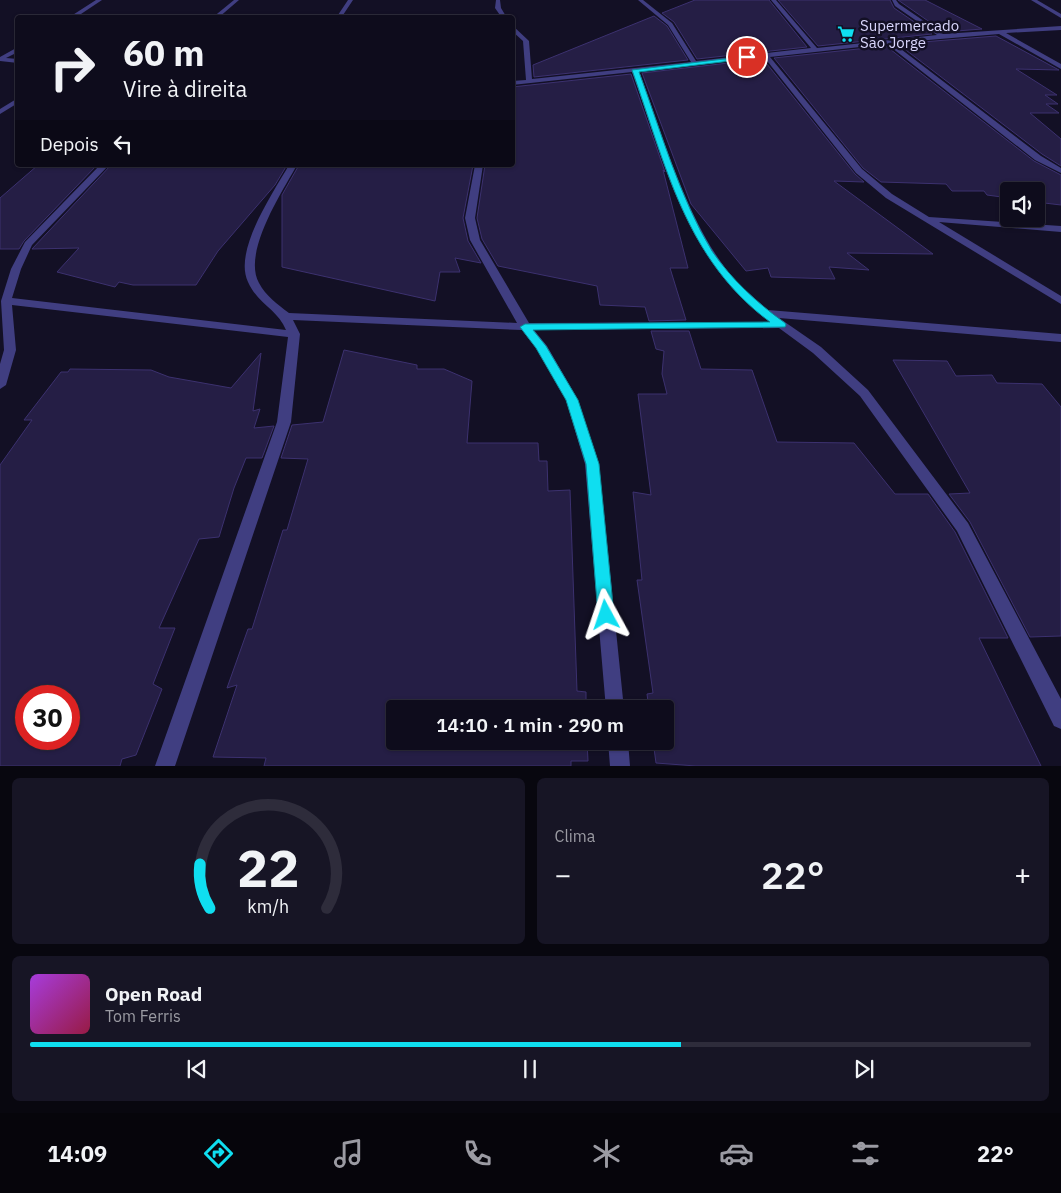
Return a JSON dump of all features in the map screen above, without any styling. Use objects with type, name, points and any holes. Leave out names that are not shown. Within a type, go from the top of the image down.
[{"type":"street","points":[[75,15],[100,0]]},
{"type":"street","points":[[218,15],[237,0]]},
{"type":"street","points":[[340,15],[351,0]]},
{"type":"street","points":[[498,0],[498,8],[503,15]]},
{"type":"street","points":[[640,0],[670,24],[694,62]]},
{"type":"street","points":[[773,0],[815,50]]},
{"type":"street","points":[[894,0],[897,5],[942,36]]},
{"type":"street","points":[[1033,0],[1061,16]]},
{"type":"street","points":[[515,82],[942,36],[1061,28]]},
{"type":"street","points":[[515,30],[526,41],[529,80]]},
{"type":"street","points":[[998,31],[1061,67]]},
{"type":"street","points":[[888,42],[1038,158],[1061,170]]},
{"type":"street","points":[[0,59],[15,51]]},
{"type":"street","points":[[765,55],[860,171],[889,196],[1061,300]]},
{"type":"street","points":[[0,59],[15,61]]},
{"type":"street","points":[[635,70],[689,217],[709,252],[732,282],[764,313],[817,350],[864,393],[963,527],[1061,718]]},
{"type":"street","points":[[0,112],[15,102]]},
{"type":"street","points":[[0,385],[10,350],[5,325],[6,301],[16,268],[28,244],[103,167]]},
{"type":"street","points":[[165,766],[284,422],[294,334],[286,316],[264,299],[252,281],[250,256],[255,235],[292,167]]},
{"type":"street","points":[[479,167],[470,218],[475,240],[525,327],[541,346],[572,400],[592,464],[614,700]]},
{"type":"street","points":[[929,219],[1061,229]]},
{"type":"street","points":[[6,301],[294,334]]},
{"type":"street","points":[[764,313],[1061,338]]},
{"type":"street","points":[[286,316],[525,327],[781,325]]},
{"type":"street","points":[[619,750],[620,766]]},
{"type":"building","points":[[695,0],[769,0],[807,47],[697,59],[674,22],[662,13]]},
{"type":"building","points":[[778,0],[890,0],[894,8],[932,34],[818,46]]},
{"type":"building","points":[[898,0],[925,0],[982,29],[944,32]]},
{"type":"building","points":[[654,16],[667,26],[688,60],[534,77],[533,65]]},
{"type":"building","points":[[996,36],[1059,70],[1016,69],[1057,95],[1045,95],[1058,104],[1046,104],[1059,113],[1030,113],[1061,139],[1061,166],[1042,154],[898,44]]},
{"type":"building","points":[[886,46],[1034,161],[1061,175],[1061,205],[1045,203],[1045,182],[1000,182],[1000,197],[987,195],[984,191],[952,191],[946,184],[881,182],[863,168],[774,58]]},
{"type":"building","points":[[763,59],[855,174],[864,182],[834,181],[933,254],[847,253],[869,270],[829,267],[835,279],[771,277],[768,268],[746,271],[691,204],[642,73]]},
{"type":"building","points":[[631,74],[665,172],[663,170],[688,268],[670,268],[686,320],[649,321],[645,307],[600,305],[597,286],[498,266],[482,239],[477,218],[485,167],[515,167],[515,87]]},
{"type":"building","points":[[36,167],[95,167],[24,241],[19,249],[0,249],[0,198]]},
{"type":"building","points":[[109,167],[286,167],[275,185],[218,251],[196,285],[133,285],[119,282],[115,287],[57,272],[79,248],[32,249]]},
{"type":"building","points":[[298,167],[473,167],[463,218],[468,241],[481,263],[455,258],[460,272],[440,272],[435,301],[282,267],[282,195]]},
{"type":"building","points":[[651,331],[689,331],[701,369],[752,370],[777,442],[854,443],[895,494],[928,494],[955,532],[1008,638],[979,638],[1041,766],[696,766],[656,763],[654,750],[674,750],[674,700],[648,700],[647,694],[653,693],[637,580],[642,580],[633,492],[651,495],[638,394],[667,394],[662,374],[664,351],[656,349]]},
{"type":"building","points":[[344,350],[417,365],[417,369],[444,369],[472,381],[467,443],[538,443],[539,461],[547,461],[548,491],[570,490],[577,691],[586,692],[586,700],[386,700],[386,750],[587,750],[588,761],[571,761],[571,766],[264,766],[266,758],[213,757],[237,685],[227,688],[248,629],[252,629],[283,530],[287,530],[308,459],[281,458],[292,425],[323,422]]},
{"type":"building","points":[[261,353],[253,411],[260,409],[254,428],[274,426],[262,458],[246,458],[234,488],[219,537],[199,539],[159,628],[175,628],[153,684],[162,689],[136,755],[122,759],[120,766],[0,766],[0,465],[32,420],[24,420],[61,372],[68,372],[70,369],[151,370],[169,377],[231,388]]},
{"type":"building","points":[[893,360],[947,361],[956,376],[992,375],[997,383],[1042,384],[1061,407],[1061,636],[1030,637],[970,522],[949,494],[970,493]]},
{"type":"place","name":"Supermercado São Jorge","points":[[846,34]]},
{"type":"route","points":[[606,615],[592,464],[572,400],[541,346],[525,327],[781,325],[764,313],[732,282],[709,252],[689,217],[635,70],[747,57]]}]
